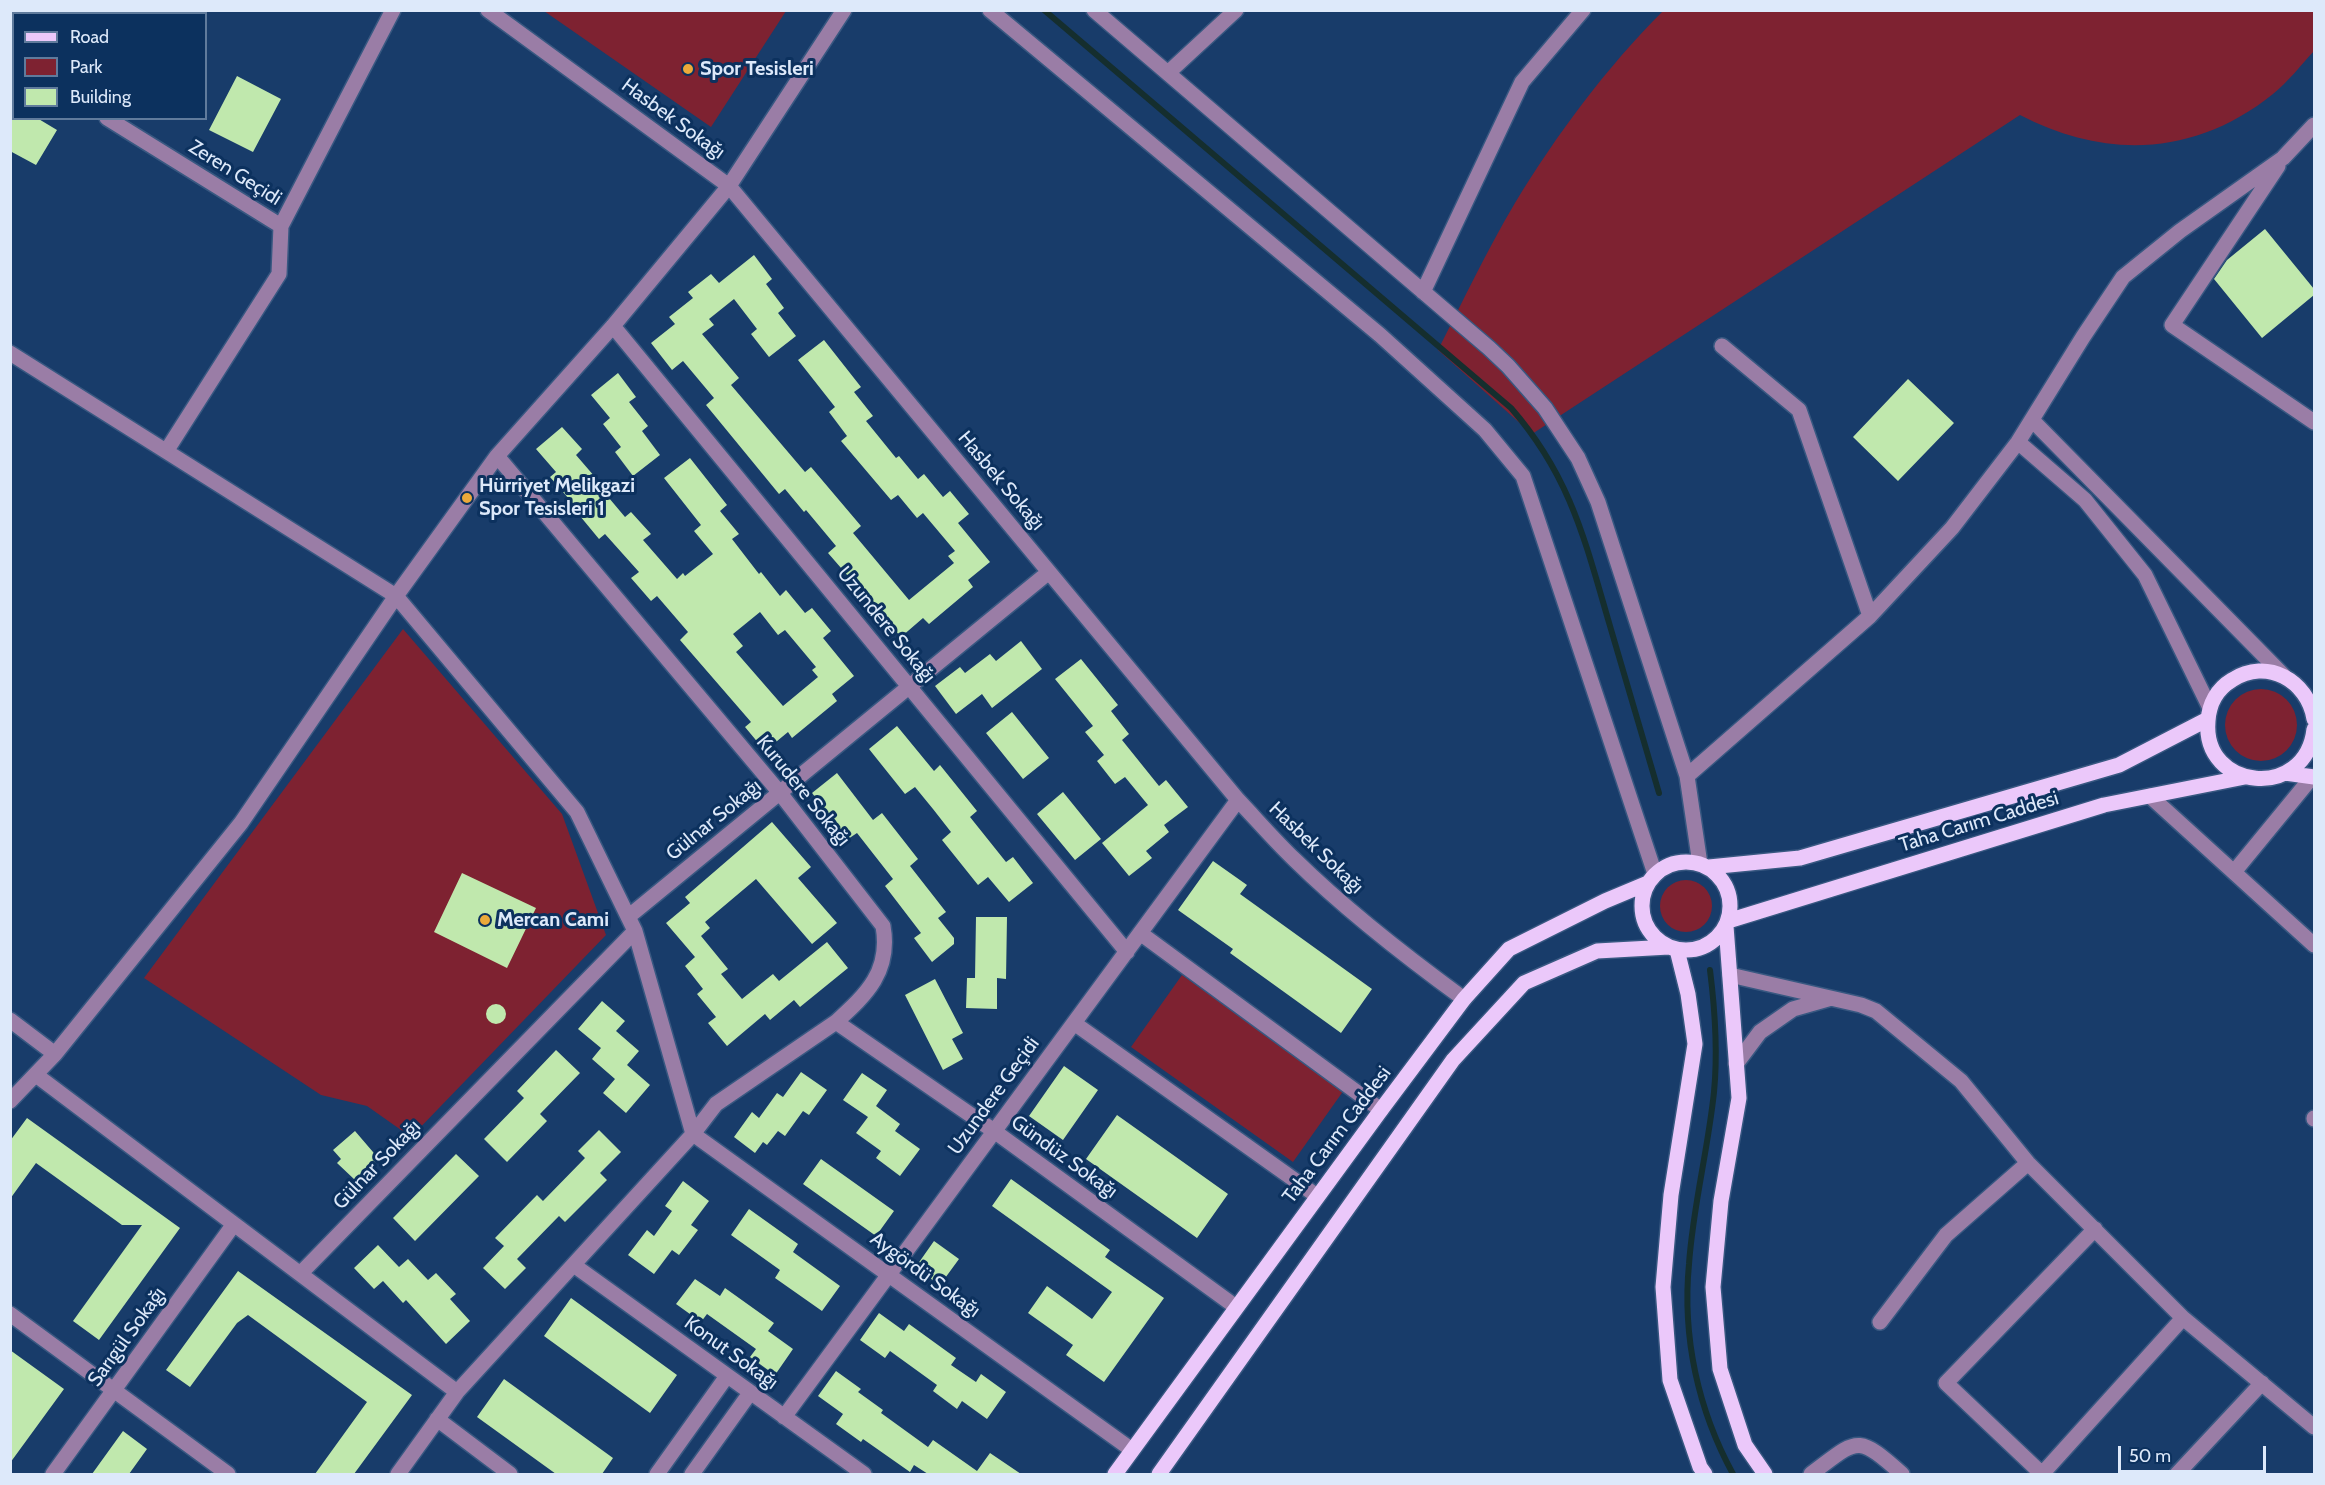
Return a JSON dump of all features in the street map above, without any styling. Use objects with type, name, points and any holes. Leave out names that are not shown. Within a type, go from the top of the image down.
[{"type":"main road","points":[[2245,777],[2231,770],[2219,759],[2211,745],[2207,729],[2209,713],[2221,688],[2244,674],[2258,671],[2271,672],[2314,694]]},
{"type":"main road","points":[[2290,680],[2306,695],[2313,708],[2314,719]]},
{"type":"main road","name":"Taha Carım Caddesi","points":[[1705,865],[1800,858],[2119,765],[2209,713]]},
{"type":"main road","points":[[2285,773],[2298,765],[2308,753],[2314,729]]},
{"type":"main road","points":[[2285,773],[2313,777]]},
{"type":"main road","name":"Taha Carım Caddesi","points":[[1727,923],[2104,805],[2245,777],[2273,778],[2285,773]]},
{"type":"main road","points":[[1705,1474],[1700,1467],[1670,1380],[1663,1287],[1671,1195],[1695,1044],[1688,994],[1673,948],[1656,939],[1647,927],[1642,912],[1642,897],[1651,879],[1675,862],[1688,861],[1705,865],[1720,878],[1728,891],[1731,906],[1727,923],[1738,1098],[1721,1201],[1713,1287],[1719,1369],[1745,1445],[1765,1474]]},
{"type":"main road","name":"Taha Carım Caddesi","points":[[1115,1474],[1317,1196],[1464,999],[1509,949],[1651,879]]},
{"type":"main road","points":[[1160,1474],[1453,1060],[1524,983],[1597,951],[1696,949],[1706,946],[1717,938],[1727,923]]},
{"type":"street","points":[[167,450],[279,274],[281,226],[393,10]]},
{"type":"street","name":"Hasbek Sokağı","points":[[488,10],[729,186],[1238,800],[1331,894],[1407,957],[1464,999]]},
{"type":"street","points":[[10,1101],[55,1054],[241,823],[396,596],[497,456],[614,326],[729,186],[844,10]]},
{"type":"street","points":[[990,10],[1380,334],[1485,430],[1523,476],[1651,879]]},
{"type":"street","points":[[1094,10],[1489,348],[1526,385],[1545,408],[1578,459],[1598,502],[1687,776],[1705,865]]},
{"type":"street","points":[[1168,72],[1236,10]]},
{"type":"street","points":[[1423,292],[1522,82],[1583,10]]},
{"type":"street","name":"Zeren Geçidi","points":[[110,120],[281,226]]},
{"type":"street","points":[[2314,125],[2283,158],[2172,325],[2314,422]]},
{"type":"street","points":[[1687,776],[1870,616],[1952,528],[2018,442],[2123,277],[2181,231],[2283,158]]},
{"type":"street","name":"Uzundere Sokağı","points":[[614,326],[1126,951]]},
{"type":"street","points":[[1722,346],[1799,410],[1870,616]]},
{"type":"street","points":[[10,352],[396,596],[577,812],[631,924],[693,1134]]},
{"type":"street","points":[[2032,420],[2290,680]]},
{"type":"street","points":[[2018,442],[2085,500],[2145,574],[2209,713]]},
{"type":"street","name":"Kurudere Sokağı","points":[[398,1474],[457,1392],[575,1266],[693,1134],[716,1104],[836,1022],[867,991],[880,970],[885,948],[883,926],[780,793],[497,456]]},
{"type":"street","name":"Gülnar Sokağı","points":[[300,1274],[631,924],[780,793],[1049,572]]},
{"type":"street","points":[[2234,872],[2313,777]]},
{"type":"street","points":[[2150,796],[2314,945]]},
{"type":"street","name":"Uzundere Geçidi","points":[[784,1417],[1238,800]]},
{"type":"street","points":[[1140,933],[1381,1110]]},
{"type":"street","points":[[1730,975],[1861,1005],[1876,1011],[1961,1081],[2028,1163],[2183,1318],[2314,1427]]},
{"type":"street","points":[[1736,1064],[1760,1032],[1793,1009],[1831,998]]},
{"type":"street","points":[[10,1020],[55,1054]]},
{"type":"street","name":"Gündüz Sokağı","points":[[836,1022],[994,1131],[1236,1307]]},
{"type":"street","points":[[1074,1023],[1317,1196]]},
{"type":"street","points":[[36,1075],[457,1392]]},
{"type":"street","name":"Aygördü Sokağı","points":[[693,1134],[1132,1450]]},
{"type":"street","points":[[1880,1322],[1946,1235],[2028,1163]]},
{"type":"street","name":"Sarıgül Sokağı","points":[[53,1474],[234,1224]]},
{"type":"street","points":[[2095,1229],[1946,1383],[2042,1474],[2183,1318]]},
{"type":"street","name":"Konut Sokağı","points":[[575,1266],[864,1474]]},
{"type":"street","points":[[10,1314],[228,1474]]},
{"type":"street","points":[[657,1474],[727,1376]]},
{"type":"street","points":[[2176,1474],[2262,1383]]},
{"type":"street","points":[[692,1474],[750,1392]]},
{"type":"street","points":[[437,1419],[510,1474]]},
{"type":"street","points":[[1811,1474],[1848,1446],[1858,1445],[1876,1451],[1902,1474]]},
{"type":"green space","name":"Spor Tesisleri","points":[[544,11],[786,11],[711,127]]},
{"type":"green space","points":[[1663,11],[2314,11],[2314,51],[2279,89],[2244,115],[2213,130],[2182,140],[2150,145],[2118,144],[2085,139],[2052,130],[2020,115],[1532,434],[1438,350],[1485,257],[1531,177],[1602,79]]},
{"type":"green space","points":[[403,629],[562,814],[606,935],[411,1137],[367,1106],[321,1095],[144,978]]},
{"type":"green space","points":[[2261,689],[2281,695],[2291,705],[2297,725],[2291,745],[2281,755],[2261,761],[2241,755],[2231,745],[2225,725],[2231,705],[2241,695]]},
{"type":"green space","points":[[1681,880],[1691,880],[1705,887],[1712,906],[1705,925],[1691,932],[1681,932],[1671,928],[1664,921],[1660,911],[1660,901],[1664,891],[1671,884]]},
{"type":"green space","points":[[1182,975],[1344,1090],[1293,1162],[1131,1047]]},
{"type":"building","points":[[237,76],[281,99],[253,152],[209,130]]},
{"type":"building","points":[[10,118],[12,120],[40,120],[57,130],[36,165],[10,151]]},
{"type":"building","points":[[2265,229],[2314,289],[2314,295],[2262,338],[2214,279],[2227,260]]},
{"type":"building","points":[[754,255],[772,279],[766,284],[784,308],[778,313],[796,336],[769,357],[751,334],[757,329],[734,299],[709,319],[714,325],[702,334],[739,378],[731,385],[805,472],[811,467],[861,526],[853,533],[909,600],[954,563],[948,556],[955,551],[923,513],[917,518],[898,495],[891,500],[841,441],[847,436],[829,412],[835,407],[798,360],[824,340],[861,387],[854,392],[873,416],[866,421],[896,458],[899,456],[918,479],[924,474],[943,497],[950,491],[969,514],[958,523],[990,562],[968,580],[973,587],[929,624],[923,618],[901,637],[828,553],[836,546],[806,510],[804,512],[785,489],[779,494],[706,405],[714,398],[683,361],[672,370],[651,343],[675,324],[669,317],[693,298],[688,292],[711,274],[719,283]]},
{"type":"building","points":[[618,373],[636,397],[629,402],[648,426],[642,431],[660,455],[633,476],[615,452],[621,447],[603,424],[610,418],[591,395]]},
{"type":"building","points":[[1908,379],[1954,423],[1898,481],[1853,437]]},
{"type":"building","points":[[562,427],[582,449],[576,455],[595,477],[593,479],[625,517],[631,512],[651,534],[643,540],[677,579],[683,573],[685,576],[713,554],[694,531],[701,525],[664,478],[690,458],[727,505],[720,511],[739,534],[732,539],[759,574],[761,572],[780,596],[786,590],[805,613],[812,608],[831,631],[823,638],[854,676],[832,694],[837,701],[792,738],[788,732],[765,751],[745,727],[751,722],[680,640],[688,632],[657,596],[651,601],[631,578],[639,572],[605,534],[599,539],[580,516],[582,514],[550,477],[556,472],[536,449]],"holes":[[[760,612],[778,635],[785,630],[816,667],[812,670],[818,677],[783,706],[736,652],[743,646],[733,634]]]},
{"type":"building","points":[[1021,641],[1042,669],[992,708],[982,694],[956,714],[935,686],[960,667],[965,673],[990,654],[996,661]]},
{"type":"building","points":[[1081,659],[1118,705],[1111,711],[1129,734],[1122,740],[1159,786],[1166,780],[1188,807],[1164,825],[1169,832],[1146,851],[1152,858],[1129,876],[1102,843],[1148,805],[1125,777],[1115,784],[1097,761],[1104,755],[1085,732],[1093,726],[1055,679]]},
{"type":"building","points":[[1012,712],[1049,758],[1023,779],[986,733]]},
{"type":"building","points":[[897,726],[934,771],[940,765],[977,811],[970,817],[1006,862],[1013,857],[1033,883],[1009,902],[988,877],[978,885],[942,840],[951,832],[933,809],[915,787],[905,794],[869,749]]},
{"type":"building","points":[[837,773],[873,820],[882,813],[918,859],[910,866],[946,912],[938,918],[954,938],[954,944],[932,962],[914,938],[921,933],[885,886],[893,879],[857,833],[848,839],[812,793]]},
{"type":"building","points":[[1063,792],[1101,839],[1075,860],[1037,814]]},
{"type":"building","points":[[772,822],[811,867],[798,878],[837,923],[812,944],[756,879],[705,922],[710,928],[701,936],[728,969],[721,974],[742,999],[773,974],[779,981],[827,942],[848,968],[800,1007],[794,1000],[770,1020],[765,1014],[727,1046],[708,1023],[716,1017],[697,994],[703,989],[685,966],[695,957],[666,923],[690,903],[685,897]]},
{"type":"building","points":[[1213,861],[1247,885],[1240,894],[1372,989],[1341,1033],[1230,953],[1233,949],[1178,910]]},
{"type":"building","name":"Mercan Cami","points":[[462,873],[536,908],[507,968],[434,932]]},
{"type":"building","points":[[976,917],[1007,917],[1006,979],[997,978],[997,1009],[966,1008],[967,978],[975,978]]},
{"type":"building","points":[[935,979],[963,1033],[952,1039],[963,1059],[943,1070],[905,995]]},
{"type":"building","points":[[602,1001],[625,1021],[616,1031],[639,1051],[627,1065],[650,1085],[626,1113],[603,1093],[615,1079],[592,1059],[601,1048],[578,1029]]},
{"type":"building","points":[[496,1004],[503,1007],[506,1014],[503,1021],[496,1024],[489,1021],[486,1014],[489,1007]]},
{"type":"building","points":[[556,1050],[580,1073],[540,1114],[547,1121],[507,1162],[484,1139],[524,1098],[517,1091]]},
{"type":"building","points":[[1064,1066],[1098,1090],[1063,1140],[1029,1116]]},
{"type":"building","points":[[801,1072],[827,1090],[809,1115],[803,1111],[785,1136],[778,1131],[767,1145],[763,1142],[755,1153],[734,1137],[752,1112],[759,1118],[777,1093],[783,1097]]},
{"type":"building","points":[[862,1073],[887,1090],[876,1106],[900,1124],[895,1131],[920,1149],[900,1176],[876,1158],[881,1151],[856,1133],[868,1117],[843,1100]]},
{"type":"building","points":[[1117,1115],[1228,1194],[1197,1238],[1086,1159]]},
{"type":"building","points":[[27,1118],[180,1228],[99,1340],[73,1321],[142,1225],[122,1225],[36,1163],[10,1199],[10,1141]]},
{"type":"building","points":[[599,1130],[621,1152],[600,1173],[607,1180],[565,1222],[559,1216],[517,1259],[526,1268],[505,1289],[483,1268],[504,1246],[495,1238],[537,1195],[543,1201],[585,1158],[578,1151]]},
{"type":"building","points":[[355,1131],[379,1159],[355,1180],[337,1163],[341,1159],[333,1150]]},
{"type":"building","points":[[456,1154],[479,1176],[415,1241],[393,1218]]},
{"type":"building","points":[[821,1159],[894,1211],[876,1236],[803,1184]]},
{"type":"building","points":[[1011,1179],[1110,1250],[1105,1257],[1164,1298],[1104,1382],[1066,1355],[1073,1345],[1028,1313],[1047,1286],[1092,1319],[1112,1292],[992,1206]]},
{"type":"building","points":[[683,1181],[709,1201],[691,1225],[698,1230],[679,1255],[672,1250],[654,1274],[628,1255],[647,1230],[654,1236],[672,1211],[665,1206]]},
{"type":"building","points":[[749,1209],[798,1244],[793,1252],[840,1286],[822,1311],[775,1278],[780,1270],[731,1235]]},
{"type":"building","points":[[934,1241],[959,1259],[940,1285],[915,1268]]},
{"type":"building","points":[[378,1245],[399,1267],[408,1259],[428,1280],[436,1273],[456,1294],[450,1299],[470,1321],[446,1344],[406,1300],[403,1303],[383,1281],[374,1289],[354,1268]]},
{"type":"building","points":[[238,1271],[412,1395],[354,1474],[315,1474],[367,1402],[248,1315],[237,1323],[190,1387],[166,1370]]},
{"type":"building","points":[[695,1279],[720,1296],[725,1288],[774,1323],[768,1331],[793,1349],[775,1375],[750,1357],[756,1349],[707,1314],[701,1322],[676,1304]]},
{"type":"building","points":[[571,1298],[677,1375],[650,1413],[544,1336]]},
{"type":"building","points":[[879,1313],[904,1331],[909,1324],[956,1358],[951,1365],[976,1382],[981,1374],[1006,1392],[987,1419],[962,1401],[957,1409],[933,1391],[937,1385],[890,1351],[885,1358],[860,1340]]},
{"type":"building","points":[[10,1350],[64,1389],[10,1463]]},
{"type":"building","points":[[836,1371],[861,1389],[858,1392],[883,1410],[881,1413],[928,1447],[933,1440],[977,1471],[990,1453],[1021,1474],[928,1474],[914,1465],[910,1472],[863,1439],[861,1442],[836,1424],[843,1414],[818,1396]]},
{"type":"building","points":[[504,1379],[613,1458],[602,1474],[556,1474],[477,1417]]},
{"type":"building","points":[[123,1431],[147,1449],[129,1474],[92,1474]]},
{"type":"waterway","points":[[1044,10],[1511,408],[1548,459],[1574,511],[1659,793]]},
{"type":"waterway","points":[[1710,970],[1715,1031],[1715,1077],[1691,1242],[1687,1291],[1688,1319],[1695,1372],[1702,1399],[1710,1424],[1733,1474]]},
{"type":"place","name":"Spor Tesisleri","points":[[688,69]]},
{"type":"place","name":"Hürriyet Melikgazi Spor Tesisleri 1","points":[[467,498]]},
{"type":"place","name":"Mercan Cami","points":[[485,920]]}]
